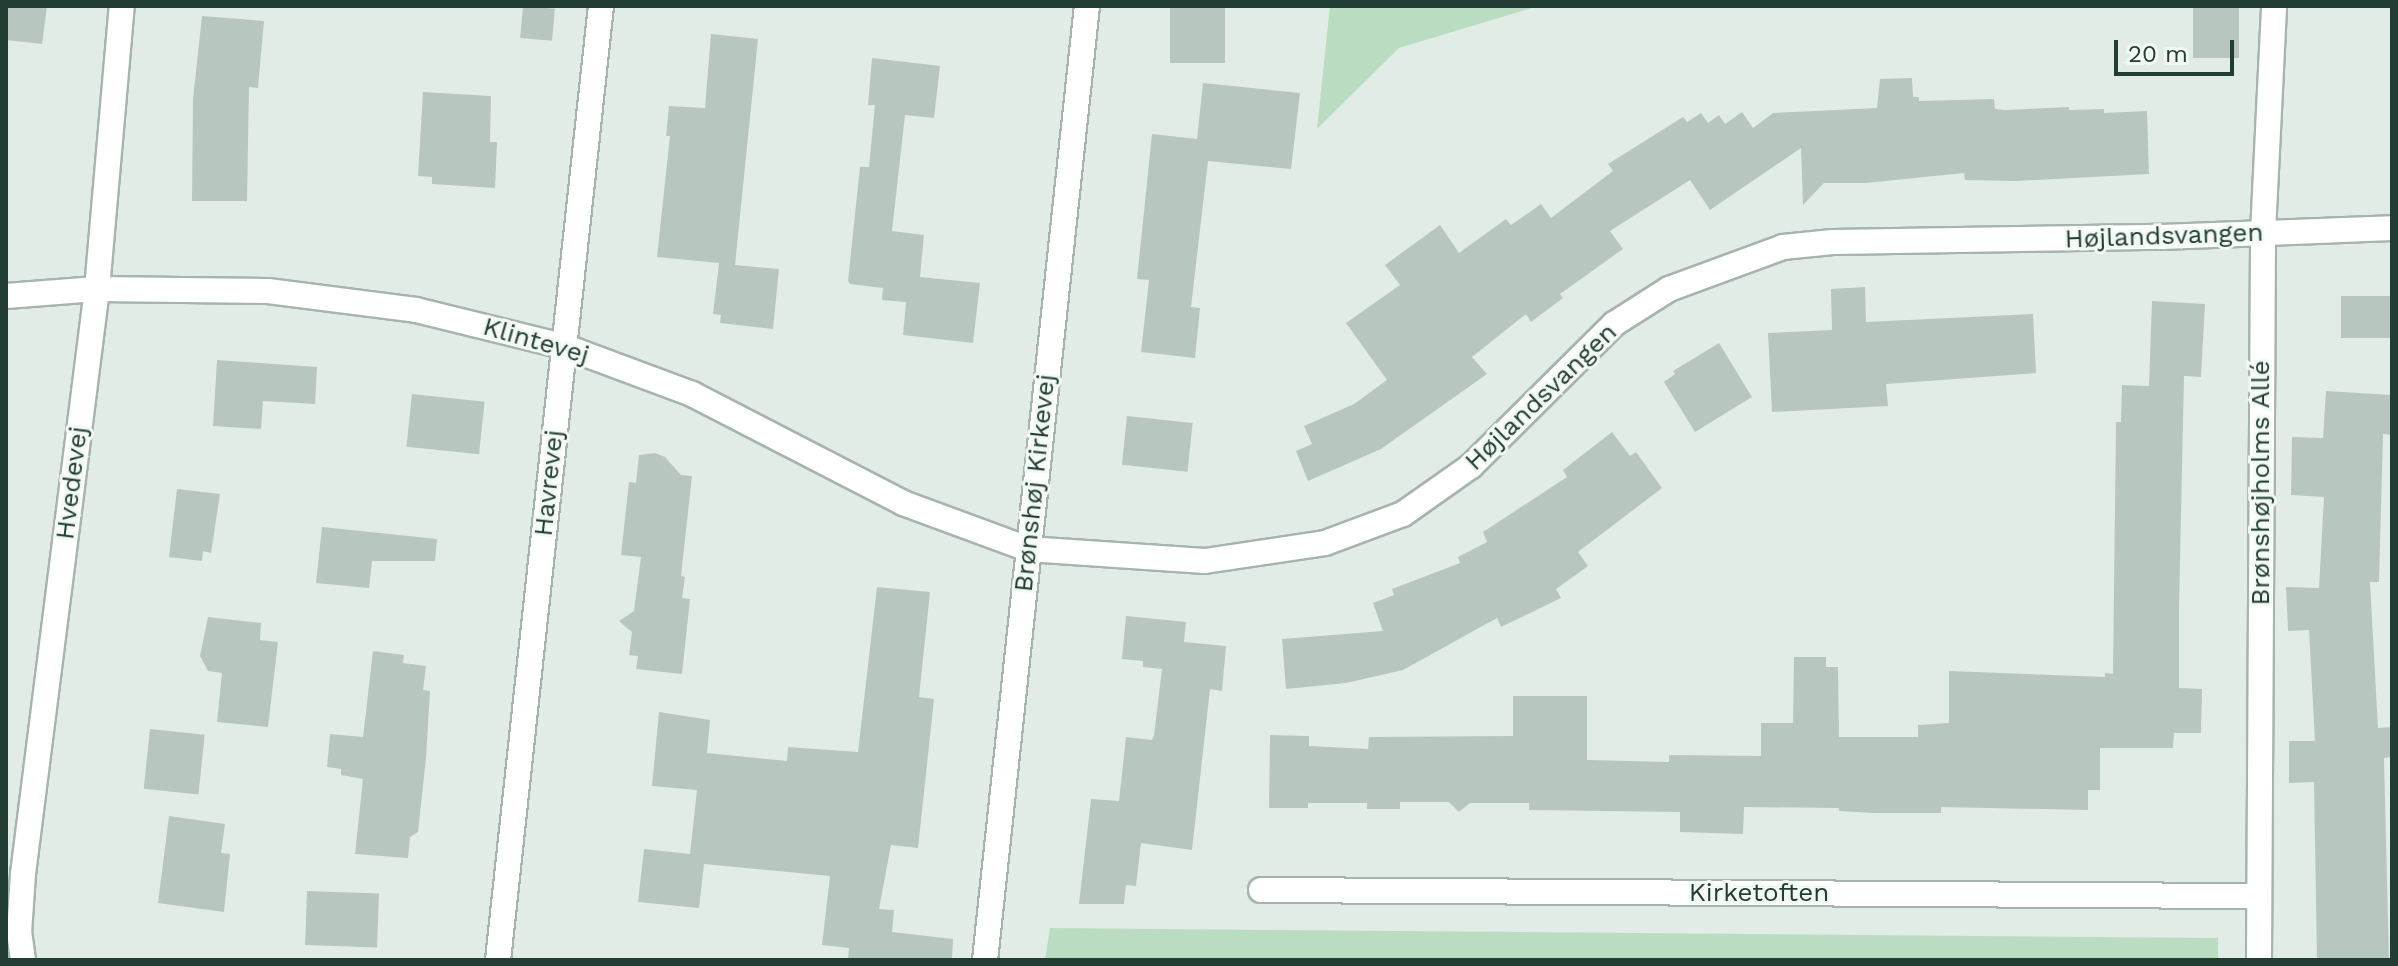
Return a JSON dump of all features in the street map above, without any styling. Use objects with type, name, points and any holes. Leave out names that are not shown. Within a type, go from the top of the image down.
[{"type":"street","name":"Hvedevej","points":[[23,960],[19,933],[23,874],[97,289],[122,6]]},
{"type":"street","name":"Havrevej","points":[[498,960],[601,6]]},
{"type":"street","name":"Brønshøj Kirkevej","points":[[985,960],[1087,6]]},
{"type":"street","name":"Brønshøjholms Allé","points":[[2259,960],[2263,233],[2274,6]]},
{"type":"street","name":"Højlandsvangen","points":[[1028,549],[1205,561],[1325,543],[1374,527],[1422,503],[1471,466],[1614,324],[1669,289],[1783,247],[1833,242],[2392,228]]},
{"type":"street","name":"Klintevej","points":[[6,296],[97,289],[268,291],[416,310],[563,346],[692,394],[903,503],[1028,549]]},
{"type":"street","name":"Kirketoften","points":[[1261,890],[2257,896]]},
{"type":"green space","points":[[1330,6],[1538,6],[1399,48],[1317,129]]},
{"type":"green space","points":[[1050,928],[2218,938],[2218,960],[1045,960]]},
{"type":"building","points":[[6,6],[47,6],[42,44],[6,40]]},
{"type":"building","points":[[523,6],[555,9],[552,41],[520,38]]},
{"type":"building","points":[[1170,6],[1225,6],[1225,63],[1170,63]]},
{"type":"building","points":[[2193,6],[2239,6],[2239,58],[2193,58]]},
{"type":"building","points":[[202,16],[264,21],[258,88],[249,87],[247,201],[192,201],[193,99]]},
{"type":"building","points":[[711,34],[758,39],[735,265],[779,269],[773,329],[720,323],[721,315],[713,314],[719,263],[657,257],[670,136],[666,136],[669,106],[705,108]]},
{"type":"building","points":[[872,58],[940,66],[934,118],[905,115],[892,231],[924,235],[920,277],[980,283],[973,343],[903,335],[906,302],[882,300],[883,288],[850,284],[848,281],[860,167],[869,167],[875,105],[868,105]]},
{"type":"building","points":[[1912,78],[1913,97],[1919,97],[1919,101],[1994,99],[1995,109],[2005,110],[2069,107],[2069,110],[2104,109],[2104,113],[2147,111],[2149,174],[2016,181],[1965,180],[1964,173],[1866,183],[1824,183],[1803,205],[1801,148],[1710,210],[1690,180],[1610,231],[1623,249],[1560,294],[1563,298],[1531,322],[1526,314],[1472,357],[1487,374],[1381,449],[1308,481],[1296,451],[1312,444],[1304,426],[1354,404],[1387,380],[1346,323],[1400,285],[1385,265],[1440,225],[1459,253],[1506,219],[1511,225],[1541,204],[1551,218],[1613,171],[1608,164],[1683,117],[1687,122],[1701,113],[1708,123],[1719,115],[1725,124],[1742,112],[1753,128],[1773,113],[1877,108],[1880,79]]},
{"type":"building","points":[[1203,83],[1300,93],[1291,169],[1208,161],[1191,307],[1200,308],[1195,358],[1141,352],[1149,280],[1137,279],[1152,134],[1197,139]]},
{"type":"building","points":[[423,92],[491,96],[490,142],[497,142],[495,188],[432,184],[432,177],[418,176]]},
{"type":"building","points":[[1865,287],[1866,322],[2033,314],[2036,373],[1886,384],[1888,406],[1772,412],[1768,333],[1832,330],[1831,289]]},
{"type":"building","points":[[2341,296],[2392,296],[2392,338],[2341,338]]},
{"type":"building","points":[[2152,301],[2205,304],[2201,377],[2184,376],[2179,609],[2179,688],[2202,689],[2201,733],[2174,733],[2173,748],[2100,748],[2100,790],[2088,790],[2088,810],[1941,807],[1941,813],[1874,813],[1839,811],[1839,808],[1744,807],[1743,834],[1680,832],[1680,812],[1529,810],[1529,803],[1470,803],[1459,812],[1449,802],[1400,802],[1400,809],[1367,809],[1367,803],[1308,803],[1308,808],[1269,808],[1270,735],[1309,736],[1309,746],[1368,749],[1369,737],[1513,736],[1513,696],[1587,696],[1587,760],[1669,762],[1669,755],[1761,756],[1761,723],[1793,723],[1794,657],[1826,657],[1826,667],[1838,667],[1839,737],[1918,737],[1918,725],[1949,723],[1949,671],[2105,677],[2105,673],[2113,674],[2116,422],[2121,422],[2122,385],[2149,386]]},
{"type":"building","points":[[1719,343],[1752,397],[1695,432],[1664,382],[1675,374],[1673,371]]},
{"type":"building","points":[[217,360],[317,367],[315,404],[263,401],[261,429],[213,426]]},
{"type":"building","points":[[2326,391],[2392,395],[2392,435],[2383,434],[2379,582],[2370,582],[2378,728],[2392,727],[2392,757],[2384,758],[2389,960],[2317,960],[2314,782],[2289,783],[2289,741],[2315,741],[2309,630],[2288,631],[2286,587],[2319,588],[2324,497],[2291,495],[2292,437],[2323,438]]},
{"type":"building","points":[[412,394],[485,402],[479,454],[406,447]]},
{"type":"building","points":[[1127,416],[1193,423],[1188,472],[1122,465]]},
{"type":"building","points":[[1612,432],[1630,456],[1636,452],[1662,488],[1578,552],[1588,566],[1556,589],[1561,598],[1501,627],[1497,618],[1403,670],[1346,683],[1286,689],[1282,639],[1383,631],[1373,603],[1394,595],[1392,589],[1460,563],[1458,557],[1487,542],[1483,532],[1567,477],[1563,470]]},
{"type":"building","points":[[655,453],[665,457],[681,475],[692,476],[681,576],[685,577],[682,598],[690,599],[682,674],[636,669],[638,656],[629,655],[632,632],[619,621],[634,611],[641,557],[621,555],[629,482],[636,483],[639,455]]},
{"type":"building","points":[[177,489],[220,494],[211,553],[203,551],[202,561],[169,557]]},
{"type":"building","points":[[322,527],[437,539],[435,561],[372,561],[369,588],[316,583]]},
{"type":"building","points":[[877,587],[930,592],[919,697],[934,699],[918,848],[891,845],[879,909],[894,910],[892,932],[953,939],[952,960],[848,960],[849,948],[822,945],[830,876],[704,864],[699,908],[638,902],[644,849],[690,854],[697,790],[652,786],[659,712],[710,720],[707,753],[787,761],[788,747],[858,752]]},
{"type":"building","points":[[1126,616],[1186,622],[1184,642],[1226,646],[1222,691],[1210,689],[1192,850],[1141,843],[1136,886],[1126,885],[1124,904],[1079,904],[1091,799],[1119,801],[1126,737],[1152,740],[1154,735],[1162,669],[1143,667],[1143,661],[1122,659]]},
{"type":"building","points":[[208,617],[261,623],[260,640],[278,642],[268,727],[217,722],[222,673],[208,671],[200,656]]},
{"type":"building","points":[[373,651],[404,655],[403,663],[426,666],[423,690],[430,691],[426,758],[418,832],[410,837],[408,858],[355,854],[363,779],[341,775],[341,769],[327,767],[330,734],[363,737]]},
{"type":"building","points":[[150,729],[205,735],[198,794],[144,789]]},
{"type":"building","points":[[169,816],[225,824],[221,853],[230,854],[224,912],[158,903]]},
{"type":"building","points":[[307,891],[379,894],[377,947],[305,945]]}]
